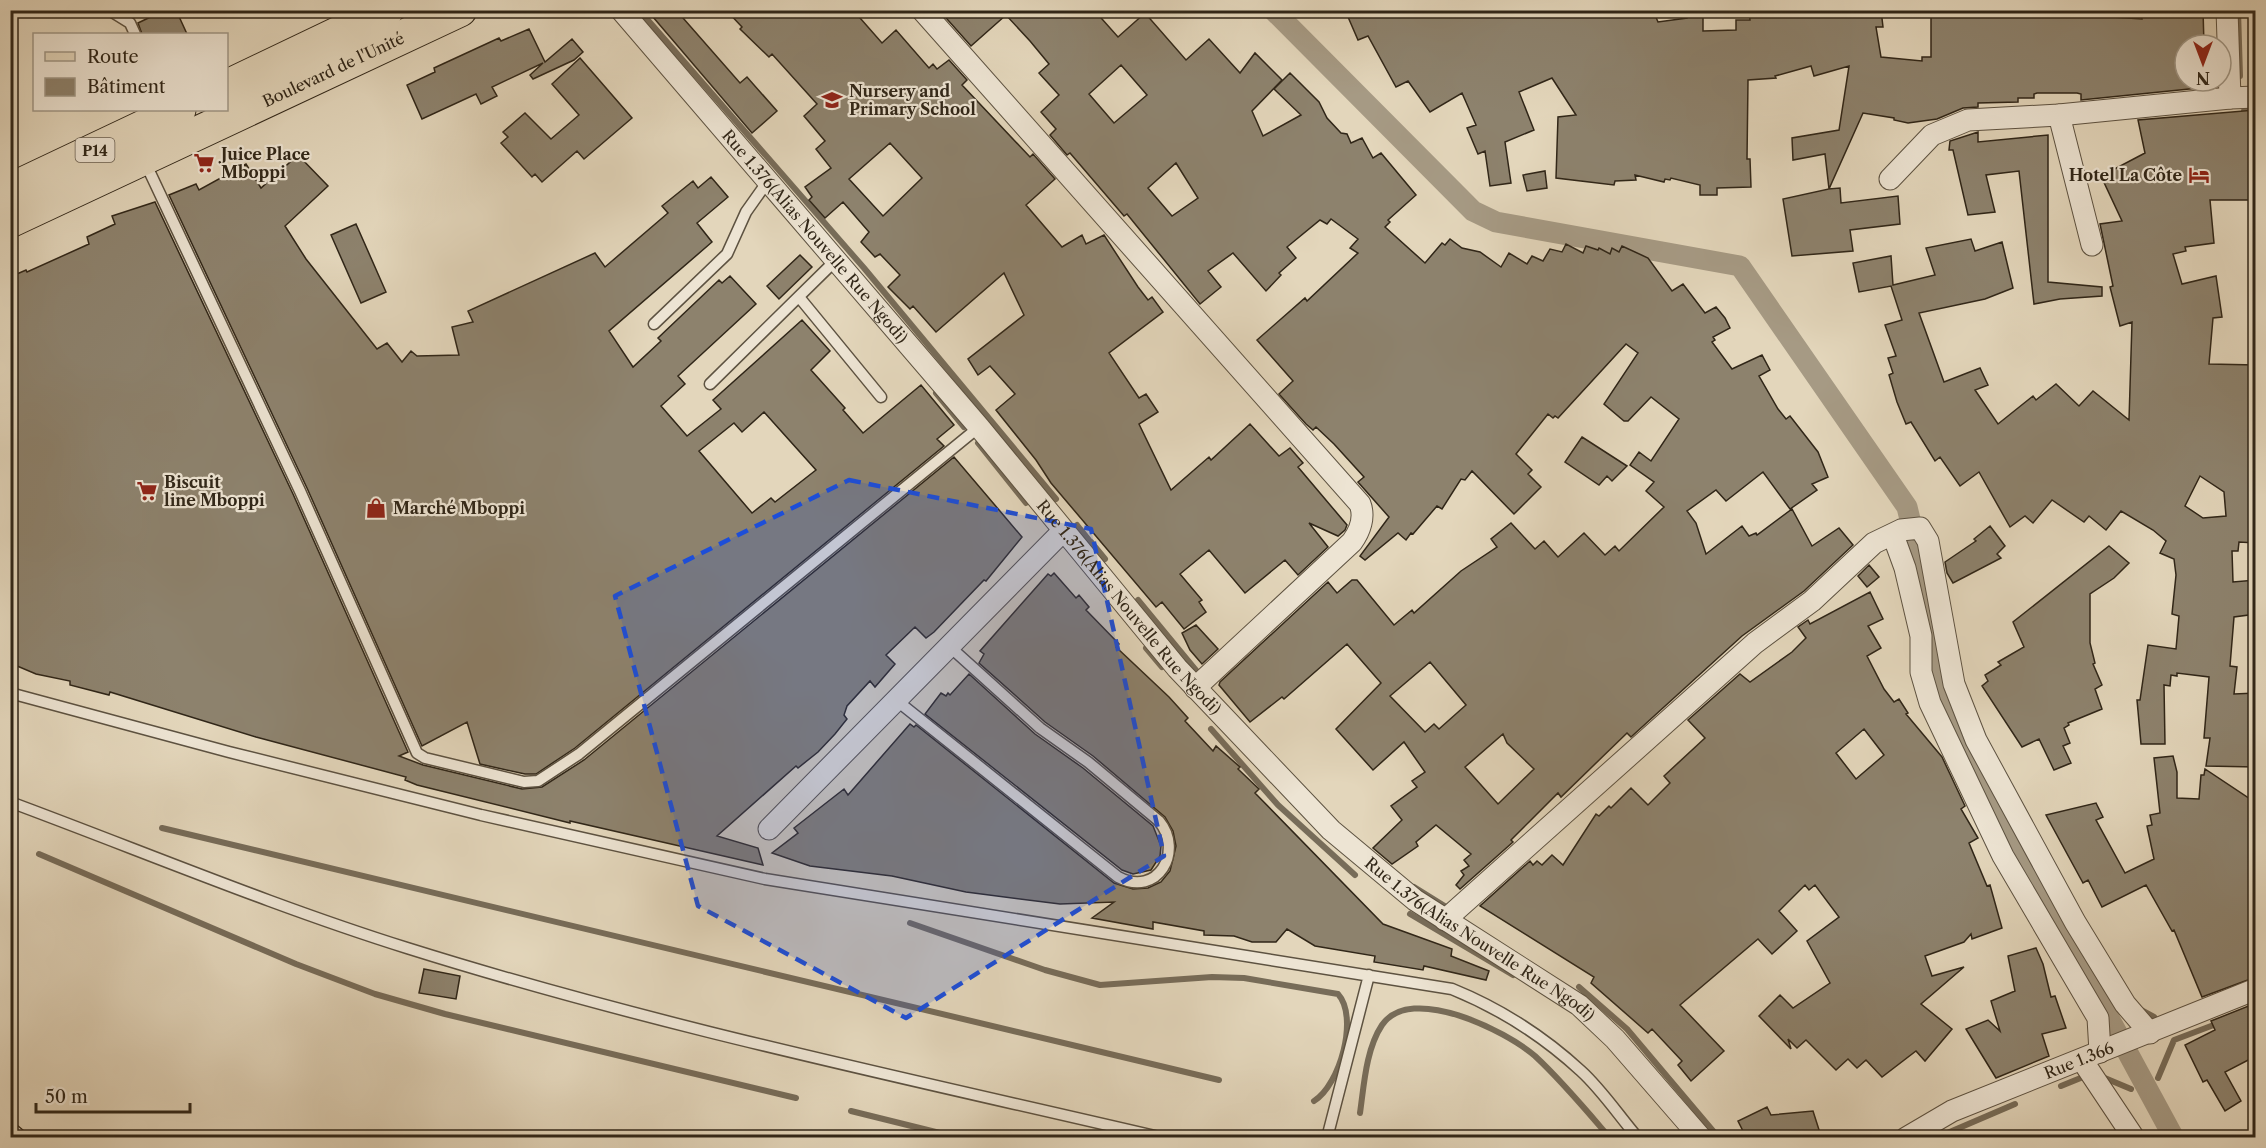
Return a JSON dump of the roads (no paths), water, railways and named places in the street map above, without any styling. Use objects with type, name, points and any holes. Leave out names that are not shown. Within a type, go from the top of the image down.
[{"type":"main road","name":"Boulevard de l'Unité","points":[[228,86],[387,10]]},
{"type":"main road","name":"Boulevard de l'Unité","points":[[228,101],[460,10]]},
{"type":"main road","name":"Boulevard de l'Unité","points":[[10,190],[202,111]]},
{"type":"main road","name":"Boulevard de l'Unité","points":[[10,221],[143,160],[174,122]]},
{"type":"street","name":"Rue 1.376(Alias Nouvelle Rue Ngodi)","points":[[621,10],[979,427],[1195,688],[1330,830],[1415,900],[1579,1005],[1616,1039],[1701,1137]]},
{"type":"street","points":[[922,10],[1360,504],[1363,512],[1358,534],[1352,542],[1195,688]]},
{"type":"street","points":[[2227,10],[2230,98]]},
{"type":"street","points":[[1890,179],[1932,135],[1943,128],[1968,120],[2058,115],[2256,97]]},
{"type":"street","points":[[2058,115],[2092,245]]},
{"type":"street","points":[[769,829],[1063,531]]},
{"type":"street","points":[[1445,920],[1755,643],[1812,601],[1874,543],[1905,531],[1928,541],[1954,684],[1976,740],[2075,922],[2125,1004],[2150,1033]]},
{"type":"street","points":[[1905,531],[1905,568],[1921,636],[1921,672],[1930,703],[2003,856],[2097,1018],[2091,1056],[2134,1137]]},
{"type":"street","name":"Rue 1.366","points":[[1906,1137],[1952,1111],[2256,989]]},
{"type":"lane","points":[[109,10],[130,23],[135,33]]},
{"type":"lane","points":[[143,160],[300,491],[417,753],[425,758],[524,782],[538,781],[579,754],[979,427]]},
{"type":"lane","points":[[654,324],[727,254],[746,212],[768,181]]},
{"type":"lane","points":[[710,384],[836,260]]},
{"type":"lane","points":[[799,297],[881,397]]},
{"type":"lane","points":[[896,700],[1118,877],[1130,883],[1143,884],[1156,876],[1170,845],[1167,831],[1159,821],[1088,762],[1040,728],[949,646]]},
{"type":"lane","points":[[10,693],[229,752],[481,815],[765,879],[1452,989],[1491,1005],[1522,1024],[1582,1072],[1638,1137]]},
{"type":"lane","points":[[10,802],[266,898],[405,947],[546,989],[852,1066],[1163,1137]]},
{"type":"lane","points":[[1327,1137],[1369,975]]},
{"type":"waterway","points":[[639,10],[864,268],[1056,499]]},
{"type":"waterway","points":[[1273,10],[1473,211],[1496,222],[1740,266],[1907,507],[1929,598],[1940,701],[1954,732],[2174,1138]]},
{"type":"waterway","points":[[2238,10],[2240,76]]},
{"type":"waterway","points":[[2244,111],[2256,110]]},
{"type":"waterway","points":[[936,393],[964,427]]},
{"type":"waterway","points":[[978,443],[1026,503]]},
{"type":"waterway","points":[[1077,525],[1089,540]]},
{"type":"waterway","points":[[1091,542],[1105,559]]},
{"type":"waterway","points":[[1138,600],[1199,674]]},
{"type":"waterway","points":[[1146,648],[1162,667]]},
{"type":"waterway","points":[[1211,729],[1278,805],[1355,875]]},
{"type":"waterway","points":[[162,828],[1219,1080]]},
{"type":"waterway","points":[[39,854],[296,964],[375,994],[445,1014],[796,1098]]},
{"type":"waterway","points":[[1414,887],[1451,910]]},
{"type":"waterway","points":[[1410,914],[1513,975]]},
{"type":"waterway","points":[[910,923],[1045,970],[1100,985],[1212,977],[1244,978],[1338,994],[1347,1018],[1344,1050],[1332,1081],[1314,1101]]},
{"type":"waterway","points":[[1579,987],[1627,1029],[1719,1138]]},
{"type":"waterway","points":[[1360,1113],[1369,1056],[1382,1025],[1396,1013],[1414,1009],[1436,1010],[1481,1024],[1535,1056],[1555,1075],[1610,1138]]},
{"type":"waterway","points":[[2141,1010],[2154,1017]]},
{"type":"waterway","points":[[2158,1078],[2174,1040],[2219,1023]]},
{"type":"waterway","points":[[2061,1086],[2088,1075]]},
{"type":"waterway","points":[[2100,1076],[2131,1089]]},
{"type":"waterway","points":[[1938,1137],[2015,1104]]},
{"type":"waterway","points":[[851,1111],[960,1138]]},
{"type":"railway","points":[[10,1123],[28,1138]]},
{"type":"place","name":"Nursery and Primary School","points":[[832,100]]},
{"type":"place","name":"Juice Place Mboppi","points":[[204,163]]},
{"type":"place","name":"Hotel La Côte","points":[[2199,175]]},
{"type":"place","name":"Biscuit line Mboppi","points":[[147,491]]},
{"type":"place","name":"Marché Mboppi","points":[[376,508]]}]
